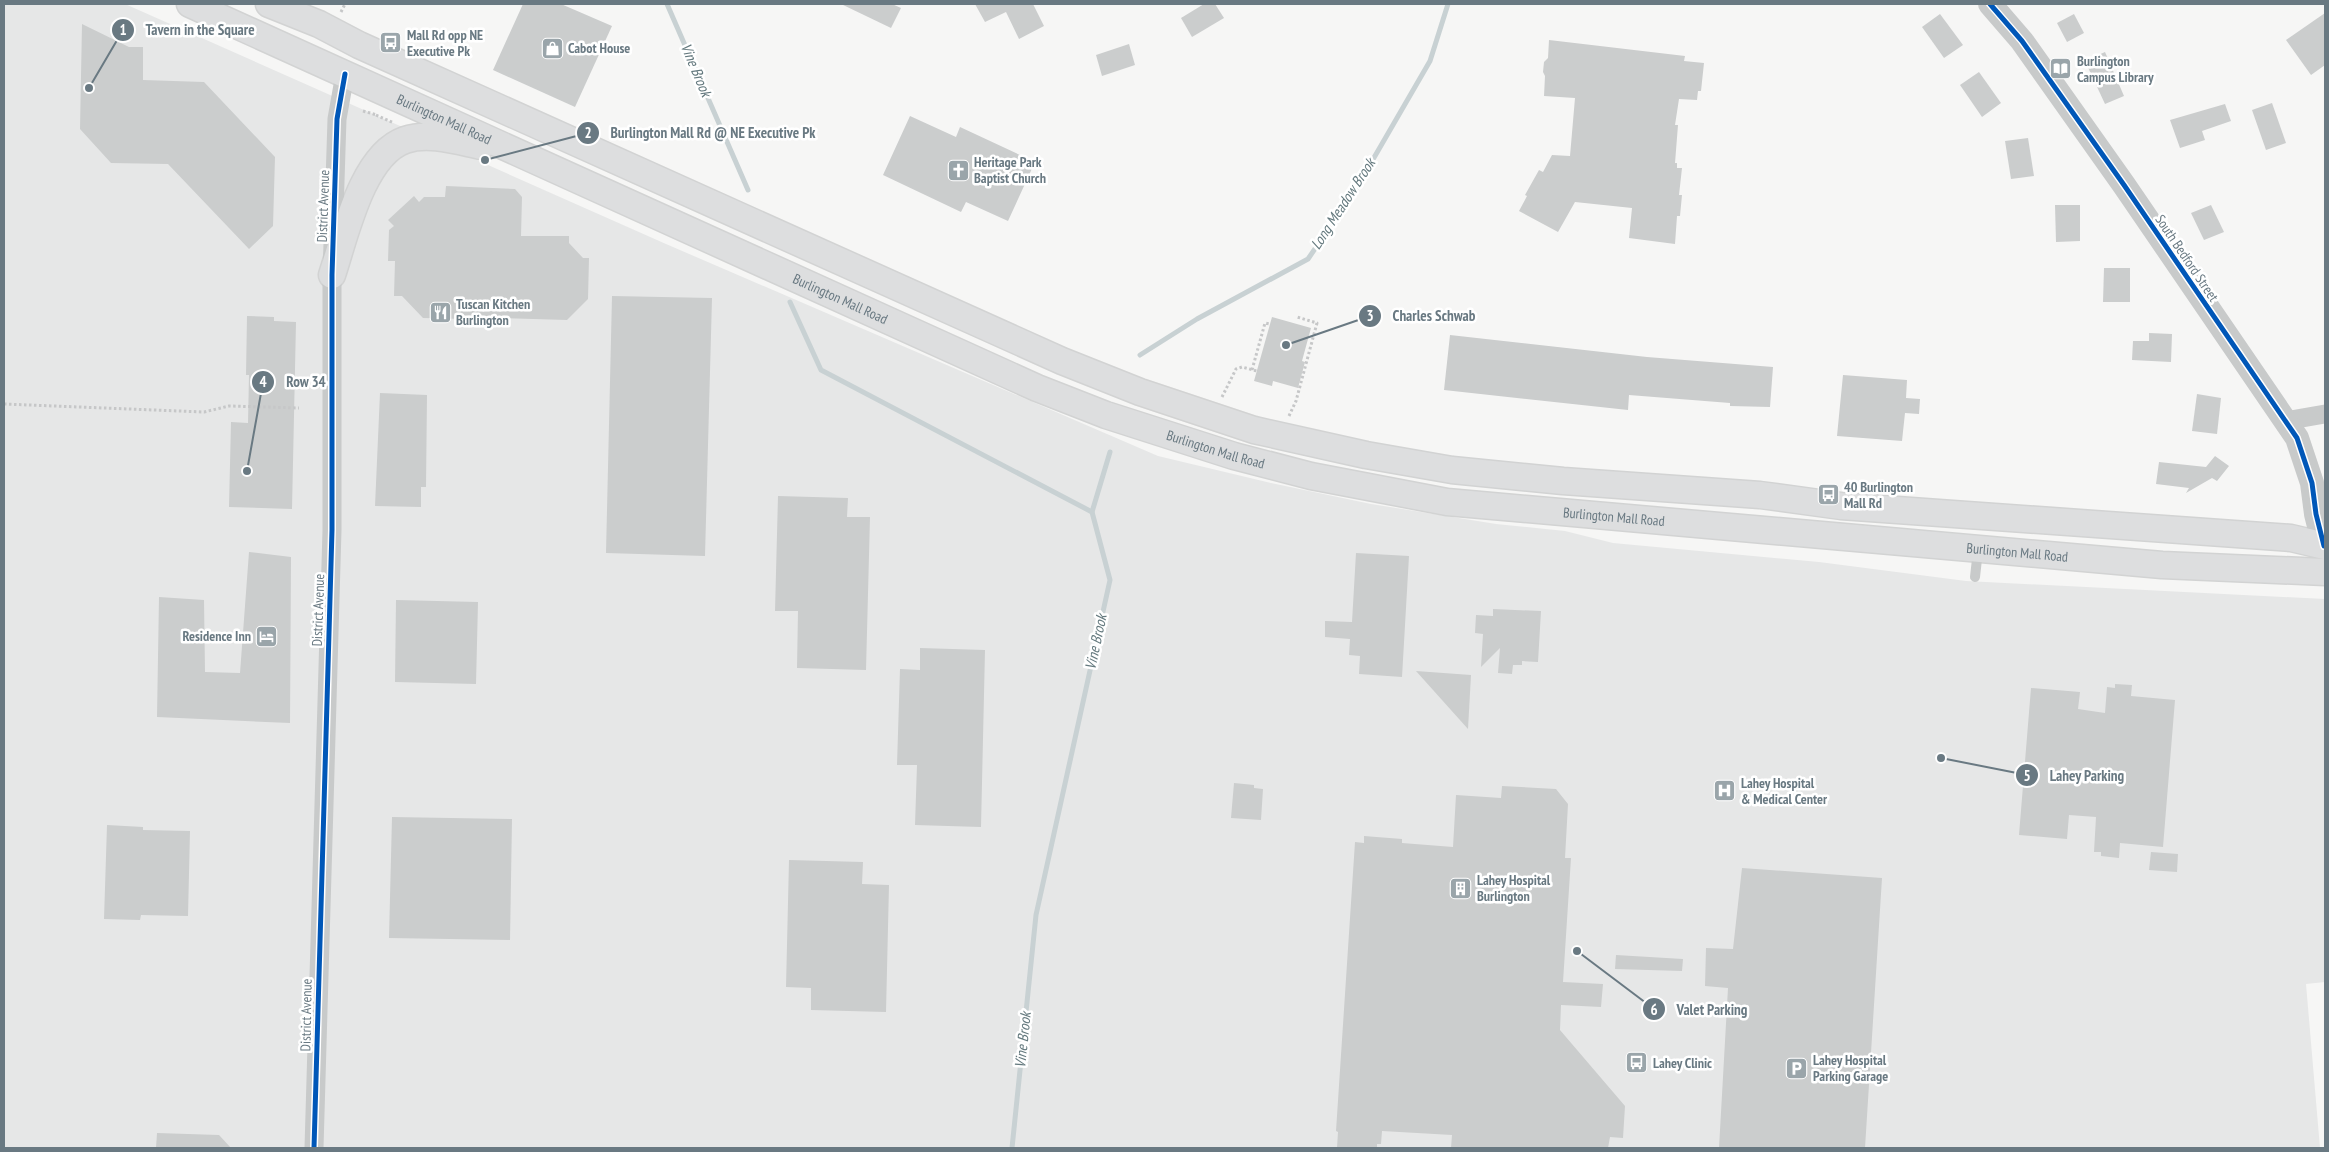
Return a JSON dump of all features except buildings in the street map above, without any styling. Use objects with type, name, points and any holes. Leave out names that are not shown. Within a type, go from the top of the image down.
[{"type":"main road","name":"Burlington Mall Road","points":[[190,4],[1037,388],[1106,414],[1234,456],[1311,476],[1447,502],[2162,565],[2325,572]]},
{"type":"main road","points":[[268,4],[318,24],[359,45],[1062,361],[1140,392],[1254,430],[1391,460],[1494,476],[1760,495],[1841,506],[2291,538],[2325,550]]},
{"type":"main road","points":[[345,74],[359,45]]},
{"type":"main road","points":[[332,275],[360,192],[373,168],[394,146],[407,140],[438,138],[526,155]]},
{"type":"street","name":"South Bedford Street","points":[[1990,4],[2022,41],[2124,185],[2297,438],[2312,483],[2316,514],[2325,550]]},
{"type":"street","name":"District Avenue","points":[[314,1148],[332,538],[332,275],[337,119],[345,74]]},
{"type":"street","points":[[2285,421],[2325,414]]},
{"type":"lane","points":[[1975,577],[1978,549]]},
{"type":"path","points":[[363,111],[376,115],[379,110]]},
{"type":"path","points":[[1289,417],[1296,401],[1317,322],[1297,317]]},
{"type":"path","points":[[1252,370],[1264,323],[1270,324]]},
{"type":"path","points":[[1220,400],[1236,369],[1242,367],[1257,371]]},
{"type":"path","points":[[4,404],[204,412],[229,406],[299,408]]},
{"type":"shaded area","points":[[4,4],[125,4],[666,244],[1158,456],[1371,504],[1496,524],[1565,531],[1613,543],[1819,562],[1966,581],[2325,599],[2325,982],[2306,984],[2320,1148],[4,1148]]},
{"type":"waterway","name":"Vine Brook","points":[[667,4],[748,190]]},
{"type":"waterway","name":"Long Meadow Brook","points":[[1140,355],[1197,319],[1308,259],[1357,187],[1430,61],[1448,4]]},
{"type":"waterway","name":"Vine Brook","points":[[790,302],[821,370],[1092,512],[1110,580],[1036,915],[1012,1148]]},
{"type":"waterway","name":"Long Meadow Brook","points":[[1092,512],[1110,452]]},
{"type":"cycle path","points":[[1990,4],[2022,41],[2124,185],[2297,438],[2312,483],[2316,514],[2324,546]]},
{"type":"cycle path","points":[[314,1148],[332,530],[332,275],[337,119],[345,74]]},
{"type":"place","name":"Mall Rd opp NE Executive Pk","points":[[391,43]]},
{"type":"place","name":"Cabot House","points":[[552,48]]},
{"type":"place","name":"Burlington Campus Library","points":[[2061,69]]},
{"type":"place","name":"Tavern in the Square","points":[[89,88]]},
{"type":"place","name":"Burlington Mall Rd @ NE Executive Pk","points":[[485,160]]},
{"type":"place","name":"Heritage Park Baptist Church","points":[[958,170]]},
{"type":"place","name":"Tuscan Kitchen Burlington","points":[[440,312]]},
{"type":"place","name":"Charles Schwab","points":[[1286,345]]},
{"type":"place","name":"Row 34","points":[[247,471]]},
{"type":"place","name":"40 Burlington Mall Rd","points":[[1828,495]]},
{"type":"place","name":"Residence Inn","points":[[267,636]]},
{"type":"place","name":"Lahey Parking","points":[[1941,758]]},
{"type":"place","name":"Lahey Hospital & Medical Center","points":[[1725,791]]},
{"type":"place","name":"Lahey Hospital Burlington","points":[[1461,888]]},
{"type":"place","name":"Valet Parking","points":[[1577,951]]},
{"type":"place","name":"Lahey Clinic","points":[[1637,1063]]},
{"type":"place","name":"Lahey Hospital Parking Garage","points":[[1797,1068]]}]
